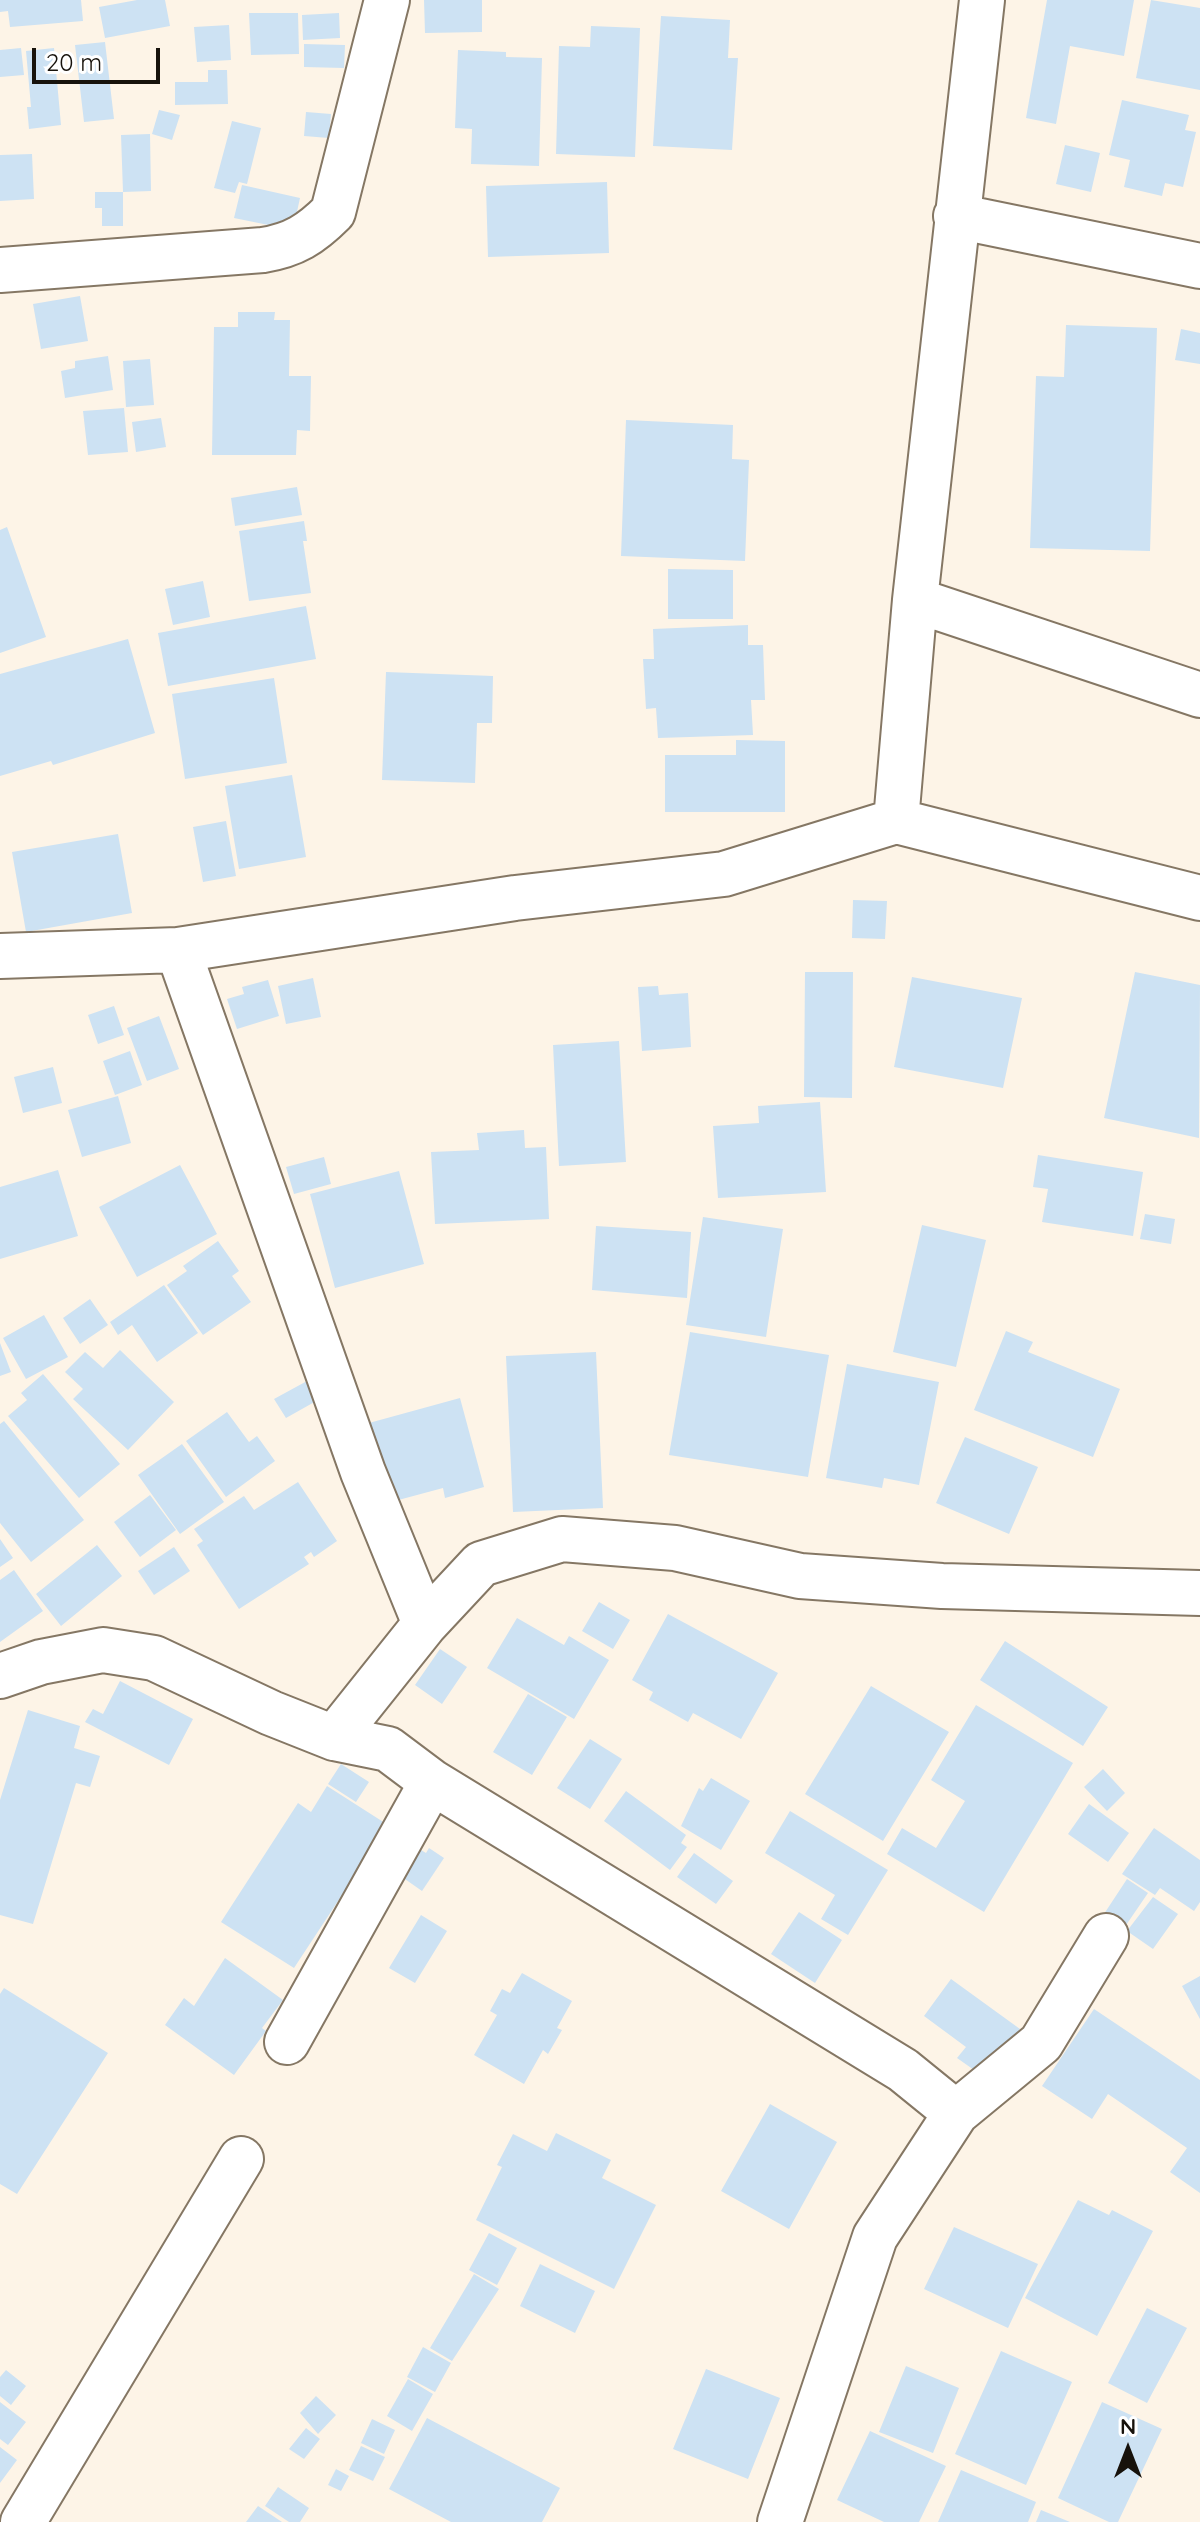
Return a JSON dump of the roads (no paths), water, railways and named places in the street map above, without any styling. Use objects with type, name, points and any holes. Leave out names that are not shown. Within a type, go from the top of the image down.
[{"type":"street","points":[[0,270],[263,250],[289,246],[314,232],[333,212],[387,0]]},
{"type":"street","points":[[896,821],[915,600],[982,0]]},
{"type":"street","points":[[956,216],[1200,266]]},
{"type":"street","points":[[915,600],[1200,695]]},
{"type":"street","points":[[0,956],[178,950],[515,898],[724,874],[896,821],[1200,898]]},
{"type":"street","points":[[178,950],[363,1472],[425,1624]]},
{"type":"street","points":[[334,1738],[425,1624],[481,1564],[562,1539],[675,1548],[800,1576],[942,1586],[1200,1593]]},
{"type":"street","points":[[0,1676],[41,1662],[103,1650],[154,1658],[271,1713],[334,1738],[388,1749],[432,1782],[903,2070],[956,2113]]},
{"type":"street","points":[[287,2042],[432,1782]]},
{"type":"street","points":[[780,2522],[875,2237],[956,2113],[1041,2043],[1106,1936]]},
{"type":"street","points":[[23,2522],[241,2159]]}]
